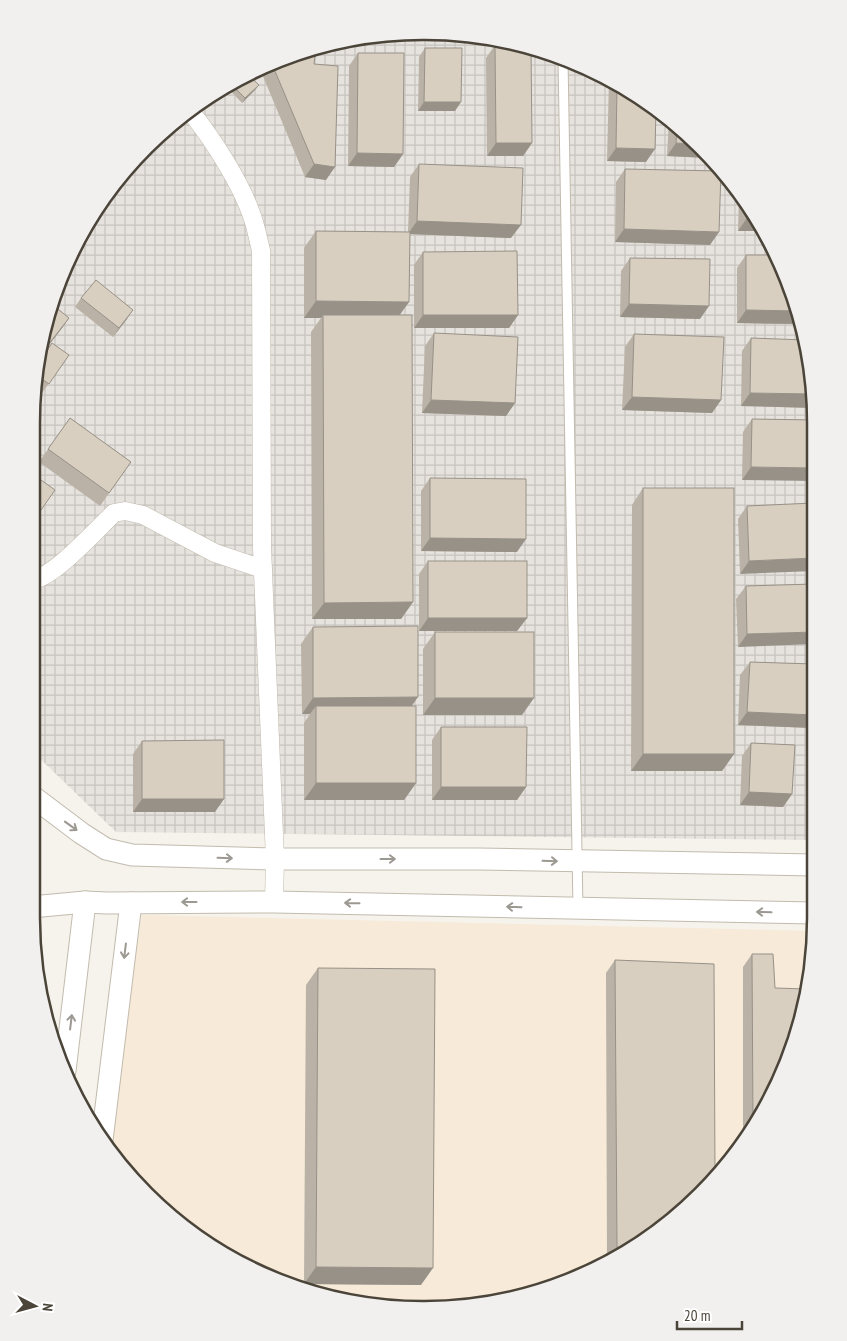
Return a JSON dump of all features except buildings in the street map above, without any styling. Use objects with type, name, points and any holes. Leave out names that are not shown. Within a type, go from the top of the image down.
[{"type":"street","points":[[195,116],[239,186],[252,216],[261,250],[263,569],[275,859],[274,902]]},
{"type":"street","points":[[40,578],[62,562],[114,513],[125,511],[143,515],[215,553],[263,569]]},
{"type":"street","points":[[40,802],[106,849],[132,855],[275,859],[479,859],[807,865]]},
{"type":"street","points":[[40,906],[85,902],[274,902],[807,913]]},
{"type":"street","points":[[67,1060],[85,902]]},
{"type":"street","points":[[103,1128],[131,903]]},
{"type":"lane","points":[[563,66],[579,862],[578,909]]},
{"type":"shaded area","points":[[424,40],[449,41],[474,43],[523,53],[547,60],[593,80],[615,91],[657,119],[695,152],[712,171],[728,190],[756,232],[787,300],[800,349],[804,373],[807,424],[807,840],[116,832],[40,759],[40,424],[43,373],[47,349],[60,300],[91,232],[119,190],[152,152],[171,135],[190,119],[232,91],[300,60],[349,47],[373,43]]},
{"type":"shaded area","points":[[142,915],[806,931],[800,992],[787,1041],[756,1109],[728,1151],[695,1189],[657,1222],[637,1236],[615,1250],[570,1272],[523,1288],[474,1298],[424,1301],[373,1298],[349,1294],[300,1281],[232,1250],[190,1222],[152,1189],[119,1151],[107,1133]]}]
